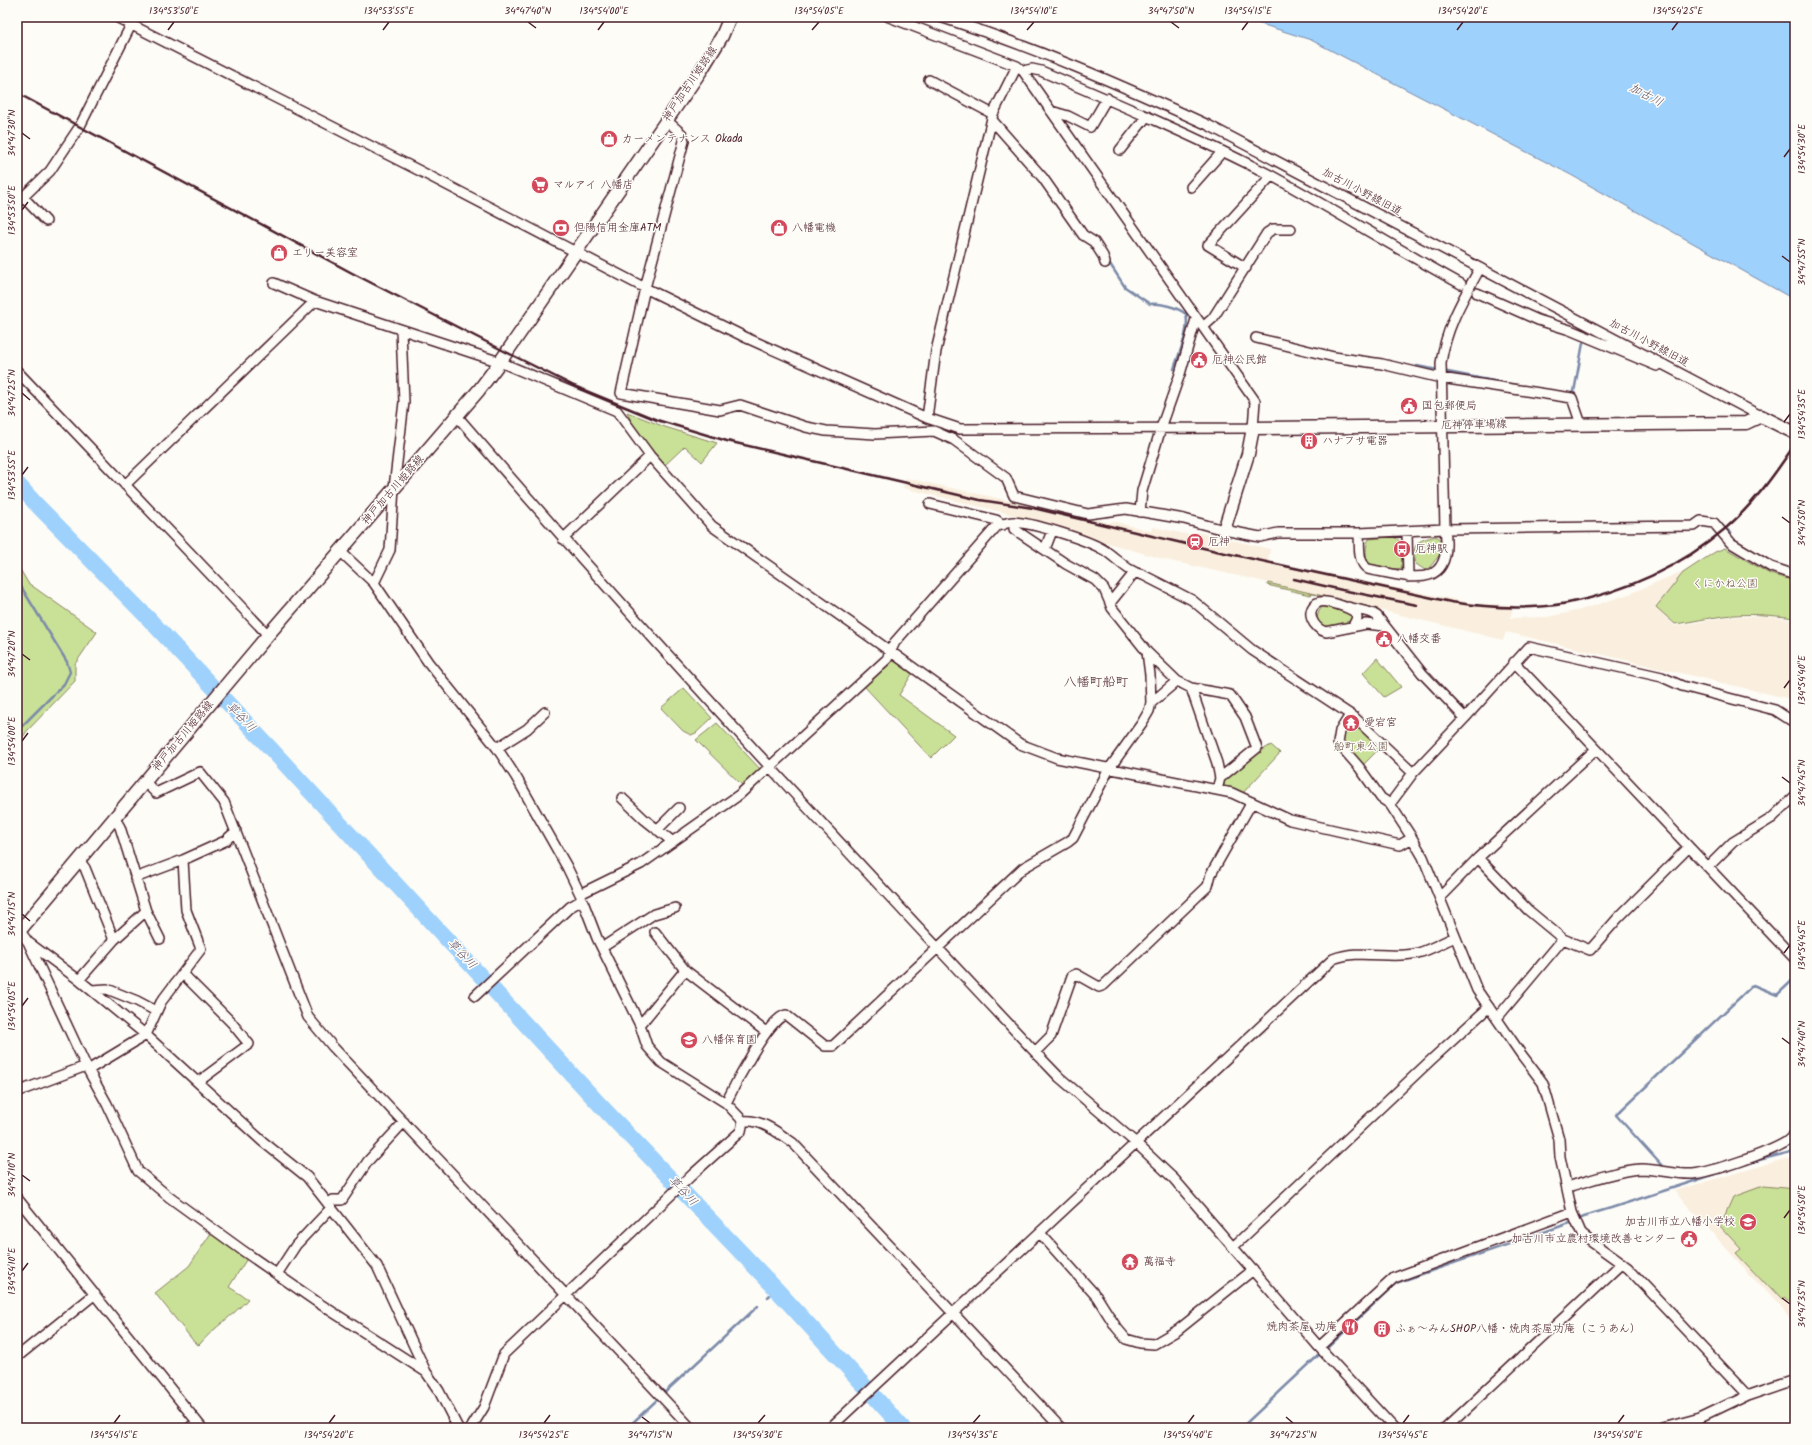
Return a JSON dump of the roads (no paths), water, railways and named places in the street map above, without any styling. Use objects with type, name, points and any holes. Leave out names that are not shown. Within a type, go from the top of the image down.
[{"type":"main road","name":"神戸加古川姫路線","points":[[18,930],[79,860],[268,635],[457,416],[500,362],[702,69],[722,36],[730,17]]},
{"type":"main road","name":"厄神停車場線","points":[[1253,428],[1746,423],[1761,416]]},
{"type":"main road","points":[[1761,416],[1795,433]]},
{"type":"main road","points":[[1224,530],[1248,454],[1253,428]]},
{"type":"street","points":[[116,17],[418,170],[645,288],[749,339],[938,422],[960,429],[1253,428],[1255,401],[1020,68]]},
{"type":"street","points":[[890,17],[1020,68],[1041,71],[1147,116],[1271,176],[1346,217],[1393,247],[1461,284]]},
{"type":"street","name":"加古川小野線旧道","points":[[940,17],[1060,60],[1118,84],[1208,125],[1761,416]]},
{"type":"street","points":[[46,221],[20,200],[50,171],[80,126],[131,25]]},
{"type":"street","points":[[927,418],[936,351],[993,117],[1020,68]]},
{"type":"street","points":[[929,80],[993,117],[1043,178],[1083,235],[1094,242],[1103,256],[1105,263]]},
{"type":"street","points":[[1051,111],[1068,116],[1090,127],[1107,98]]},
{"type":"street","points":[[1120,150],[1147,116]]},
{"type":"street","points":[[666,120],[682,134],[684,141],[645,288],[621,393],[720,410],[740,405],[806,427],[826,431],[875,434],[934,431],[954,440],[1006,478],[1014,496],[1088,514],[1126,509],[1184,519],[1224,530],[1260,537],[1278,533],[1360,533],[1445,529],[1694,526],[1701,521],[1714,523],[1731,543],[1771,567],[1795,575]]},
{"type":"street","points":[[1191,187],[1222,152]]},
{"type":"street","points":[[1246,268],[1208,245],[1271,176]]},
{"type":"street","points":[[1203,327],[1213,318],[1267,233],[1273,229],[1291,229]]},
{"type":"street","points":[[1360,533],[1360,561],[1368,569],[1408,577],[1423,578],[1430,576],[1446,558],[1441,363],[1443,346],[1448,331],[1480,268]]},
{"type":"street","points":[[274,283],[314,301],[500,362],[617,411],[650,456],[712,526],[1020,744],[1057,758],[1232,793],[1290,820],[1320,828],[1400,845],[1412,838]]},
{"type":"street","points":[[1477,293],[1538,320],[1570,330],[1656,366],[1664,364]]},
{"type":"street","points":[[125,485],[314,301]]},
{"type":"street","points":[[1140,512],[1142,491],[1161,428],[1180,374],[1196,319]]},
{"type":"street","points":[[374,583],[390,550],[394,488],[404,402],[401,330]]},
{"type":"street","points":[[1256,338],[1334,357],[1382,364],[1441,378],[1572,398],[1581,424]]},
{"type":"street","points":[[17,371],[268,635]]},
{"type":"street","points":[[457,416],[563,539],[769,768],[1059,1077],[1136,1143],[1174,1179],[1319,1347],[1394,1428]]},
{"type":"street","points":[[934,431],[938,422]]},
{"type":"street","points":[[563,539],[650,456]]},
{"type":"street","points":[[930,504],[996,520],[1002,524]]},
{"type":"street","points":[[1014,522],[1014,529],[1095,580],[1104,589],[1112,608],[1147,652],[1177,681],[1191,688],[1230,695],[1245,717],[1257,748],[1220,778]]},
{"type":"street","points":[[475,996],[581,897],[641,864],[739,795],[887,659],[895,642],[900,636],[997,526],[1002,524],[1014,522],[1089,542],[1104,550],[1134,573],[1150,578],[1192,600],[1252,650],[1350,714],[1413,773]]},
{"type":"street","points":[[1407,530],[1408,577]]},
{"type":"street","points":[[1045,549],[1052,531]]},
{"type":"street","points":[[340,552],[374,583],[428,662],[497,748],[516,777],[567,867],[601,946],[640,1025],[647,1046],[661,1062],[726,1103],[743,1121]]},
{"type":"street","points":[[1110,602],[1134,573]]},
{"type":"street","points":[[1385,626],[1366,624],[1326,632],[1314,626],[1311,619],[1316,604],[1321,602],[1348,607],[1372,613],[1377,616],[1385,626],[1422,673],[1466,718]]},
{"type":"street","points":[[1348,607],[1356,613],[1357,618],[1353,626]]},
{"type":"street","points":[[1390,804],[1413,773],[1466,718],[1514,662],[1529,647],[1662,677],[1682,686],[1775,710],[1795,722]]},
{"type":"street","points":[[726,1103],[736,1081],[766,1032],[777,1018],[786,1015],[825,1046],[833,1046],[1023,868],[1073,838],[1109,769],[1149,711],[1151,703],[1147,652]]},
{"type":"street","points":[[1514,662],[1795,959]]},
{"type":"street","points":[[1151,703],[1177,681]]},
{"type":"street","points":[[1191,688],[1217,764],[1220,778],[1217,790]]},
{"type":"street","points":[[497,748],[527,729],[545,712]]},
{"type":"street","points":[[1350,714],[1340,731],[1338,743],[1359,767],[1381,798],[1390,804],[1412,838],[1423,858],[1440,897],[1477,990],[1543,1083],[1559,1139],[1560,1157],[1572,1212],[1582,1235],[1628,1268],[1663,1303],[1748,1395]]},
{"type":"street","points":[[1440,897],[1478,858],[1596,749]]},
{"type":"street","points":[[144,781],[156,792],[200,772],[224,802],[308,1017],[333,1047],[691,1428]]},
{"type":"street","points":[[1708,867],[1733,842],[1772,818],[1795,796]]},
{"type":"street","points":[[622,798],[657,830],[673,842]]},
{"type":"street","points":[[1035,1052],[1051,1036],[1072,976],[1076,974],[1099,987],[1104,985],[1208,886],[1211,874],[1252,802]]},
{"type":"street","points":[[657,830],[679,808]]},
{"type":"street","points":[[114,817],[120,826],[146,911],[160,939]]},
{"type":"street","points":[[135,878],[183,860],[226,841],[236,831]]},
{"type":"street","points":[[1478,858],[1528,910],[1563,939],[1590,950],[1618,918],[1689,847]]},
{"type":"street","points":[[79,860],[85,868],[114,940]]},
{"type":"street","points":[[17,1092],[87,1068],[146,1035],[161,1002],[201,949],[186,910],[183,860]]},
{"type":"street","points":[[601,946],[606,945],[654,914],[675,908]]},
{"type":"street","points":[[79,980],[114,940],[146,911]]},
{"type":"street","points":[[18,930],[28,942],[79,980],[146,1035],[262,1141],[307,1177],[377,1266],[426,1372],[439,1391],[458,1428]]},
{"type":"street","points":[[655,932],[659,944],[685,970],[766,1032]]},
{"type":"street","points":[[830,1428],[1333,960],[1343,955],[1362,953],[1403,955],[1419,953],[1455,937]]},
{"type":"street","points":[[1497,1018],[1563,939]]},
{"type":"street","points":[[28,942],[87,1068],[107,1104],[138,1171],[209,1227],[317,1302],[426,1372]]},
{"type":"street","points":[[640,1025],[685,970]]},
{"type":"street","points":[[183,974],[231,1022],[249,1044],[198,1082]]},
{"type":"street","points":[[90,990],[108,989],[156,1011]]},
{"type":"street","points":[[1233,1247],[1489,1007]]},
{"type":"street","points":[[743,1121],[751,1120],[775,1130],[792,1143],[1061,1428]]},
{"type":"street","points":[[471,1428],[484,1407],[504,1354],[693,1174],[741,1131],[743,1121]]},
{"type":"street","points":[[277,1274],[296,1245],[330,1206],[333,1200],[342,1200],[368,1161],[404,1122]]},
{"type":"street","points":[[1567,1187],[1642,1169],[1679,1174],[1707,1172],[1770,1150],[1786,1142],[1795,1134]]},
{"type":"street","points":[[17,1198],[200,1425],[189,1428]]},
{"type":"street","points":[[1319,1347],[1394,1278],[1572,1212]]},
{"type":"street","points":[[1040,1233],[1097,1297],[1116,1327],[1126,1339],[1140,1343],[1154,1344],[1178,1330],[1253,1270]]},
{"type":"street","points":[[1446,1428],[1622,1263]]},
{"type":"street","points":[[17,1357],[95,1294]]},
{"type":"street","points":[[1663,1428],[1682,1426],[1748,1395],[1795,1379]]},
{"type":"water","name":"加古川","points":[[1239,17],[1795,17],[1795,300],[1571,175],[1311,40]]},
{"type":"waterway","points":[[1108,261],[1125,287],[1150,304],[1169,306],[1186,314],[1187,328],[1174,369]]},
{"type":"waterway","points":[[1571,394],[1574,392],[1583,343]]},
{"type":"waterway","points":[[1417,366],[1520,386]]},
{"type":"waterway","name":"草谷川","points":[[17,483],[147,617],[271,749],[601,1106],[776,1289],[903,1428]]},
{"type":"waterway","points":[[1719,523],[1731,533]]},
{"type":"waterway","points":[[17,580],[67,662],[70,672],[64,684],[17,731]]},
{"type":"waterway","points":[[1664,1168],[1616,1115],[1753,985],[1777,995],[1795,978]]},
{"type":"waterway","points":[[1577,1219],[1759,1160],[1795,1151]]},
{"type":"waterway","points":[[1325,1350],[1396,1283],[1573,1222]]},
{"type":"waterway","points":[[768,1297],[776,1289]]},
{"type":"waterway","points":[[662,1395],[758,1306]]},
{"type":"waterway","points":[[1241,1428],[1321,1353]]},
{"type":"waterway","points":[[627,1428],[659,1398]]},
{"type":"railway","points":[[17,93],[354,274],[506,352],[574,386],[657,420],[727,441],[980,500],[1033,508],[1216,551],[1451,602],[1480,606],[1539,607],[1568,603],[1611,592],[1652,576],[1672,566],[1709,542],[1736,519],[1763,489],[1795,444]]},
{"type":"railway","points":[[1294,579],[1417,605]]},
{"type":"place","name":"カーメンテナンス Okada","points":[[609,139]]},
{"type":"place","name":"マルアイ 八幡店","points":[[540,185]]},
{"type":"place","name":"但陽信用金庫ATM","points":[[561,228]]},
{"type":"place","name":"八幡電機","points":[[779,228]]},
{"type":"place","name":"エリー美容室","points":[[279,253]]},
{"type":"place","name":"厄神公民館","points":[[1199,360]]},
{"type":"place","name":"国包郵便局","points":[[1409,406]]},
{"type":"place","name":"ハナフサ電器","points":[[1309,441]]},
{"type":"place","name":"厄神","points":[[1195,542]]},
{"type":"place","name":"厄神駅","points":[[1402,549]]},
{"type":"place","name":"八幡交番","points":[[1384,639]]},
{"type":"place","name":"愛宕宮","points":[[1351,723]]},
{"type":"place","name":"八幡保育園","points":[[689,1040]]},
{"type":"place","name":"加古川市立八幡小学校","points":[[1748,1222]]},
{"type":"place","name":"加古川市立農村環境改善センター","points":[[1689,1239]]},
{"type":"place","name":"萬福寺","points":[[1130,1262]]},
{"type":"place","name":"焼肉茶屋 功庵","points":[[1350,1327]]},
{"type":"place","name":"ふぁ～みんSHOP八幡・焼肉茶屋功庵（こうあん）","points":[[1382,1329]]},
{"type":"district","name":"八幡町船町","points":[[1096,682]]},
{"type":"park label","name":"くにかね公園","points":[[1725,584]]},
{"type":"park label","name":"船町東公園","points":[[1361,747]]}]
